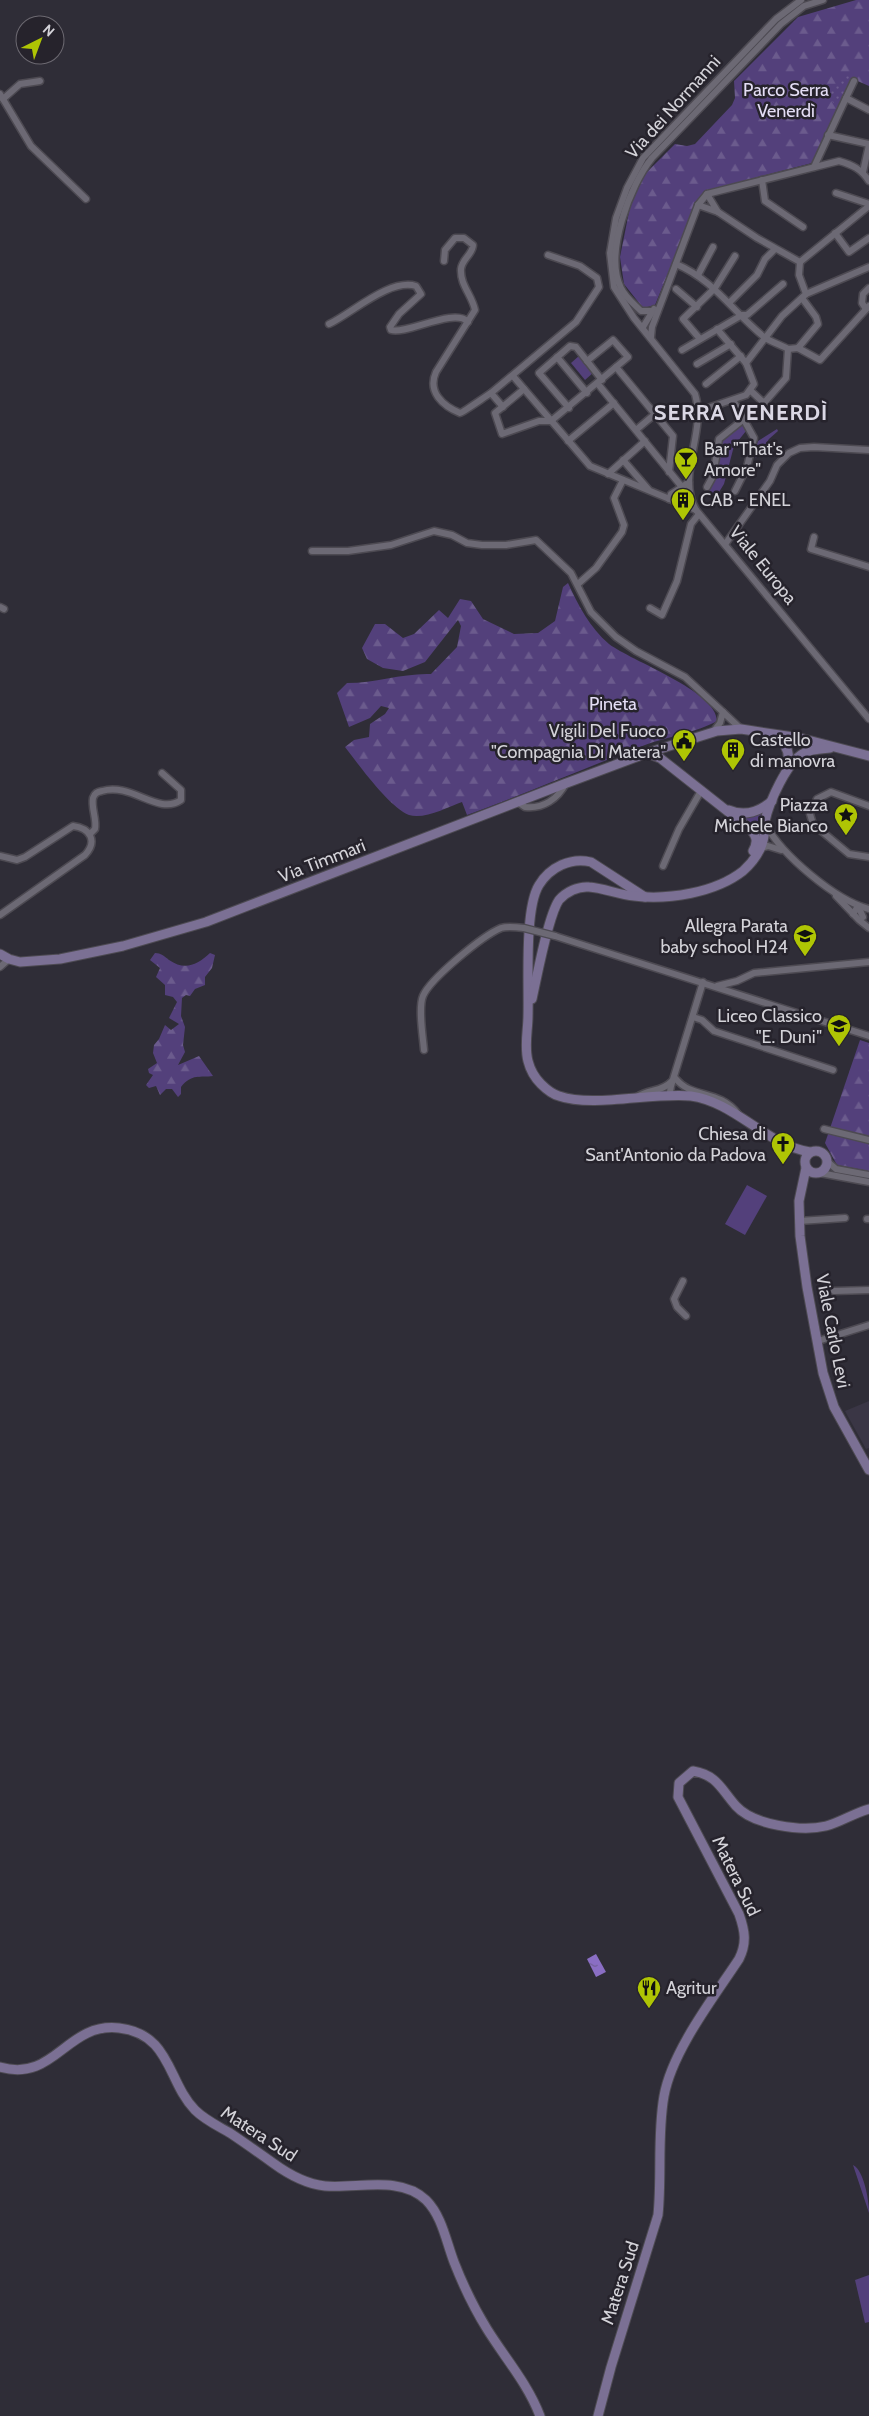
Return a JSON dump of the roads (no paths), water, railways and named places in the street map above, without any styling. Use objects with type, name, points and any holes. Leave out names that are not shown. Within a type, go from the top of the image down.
[{"type":"main road","name":"Via Timmari","points":[[0,954],[20,962],[60,959],[123,946],[197,925],[647,753],[713,732],[741,729],[771,734]]},
{"type":"main road","points":[[771,734],[800,738],[869,756]]},
{"type":"main road","points":[[528,1016],[550,922],[559,900],[571,890],[588,887],[634,896],[663,897],[703,890],[731,878],[750,864],[761,848],[765,822],[789,760],[788,752],[782,741],[771,734]]},
{"type":"main road","points":[[666,763],[665,755],[672,745]]},
{"type":"main road","points":[[784,776],[796,758],[803,753],[835,747]]},
{"type":"main road","points":[[647,753],[656,755],[750,829],[757,838],[757,844],[749,859],[731,878]]},
{"type":"main road","points":[[718,804],[743,814],[763,808],[774,800]]},
{"type":"main road","points":[[646,896],[591,862],[582,860],[564,864],[546,876],[535,895],[531,917],[526,1050],[528,1062],[539,1082],[550,1092],[570,1098],[690,1096],[712,1102],[755,1128],[798,1150],[822,1152],[828,1162],[825,1169],[818,1173],[802,1190]]},
{"type":"main road","points":[[755,1128],[769,1140],[800,1157],[806,1165],[818,1173]]},
{"type":"main road","points":[[806,1165],[810,1152]]},
{"type":"main road","name":"Viale Carlo Levi","points":[[806,1165],[799,1201],[799,1221],[807,1287],[827,1391],[834,1407],[865,1454],[869,1470]]},
{"type":"main road","name":"Matera Sud","points":[[598,2416],[610,2367],[658,2215],[661,2124],[664,2096],[670,2076],[678,2055],[739,1959],[745,1946],[744,1931],[739,1914],[681,1804],[677,1790],[679,1783],[693,1771],[703,1773],[717,1782],[739,1810],[746,1814],[770,1823],[804,1829],[826,1826],[869,1809]]},
{"type":"main road","name":"Matera Sud","points":[[0,2068],[16,2071],[34,2069],[49,2061],[74,2039],[102,2028],[120,2028],[135,2032],[150,2040],[166,2056],[195,2109],[300,2180],[323,2186],[396,2186],[418,2193],[428,2202],[440,2220],[454,2263],[470,2299],[529,2393],[540,2416]]},
{"type":"street","name":"Via dei Normanni","points":[[651,337],[618,297],[611,274],[612,236],[622,202],[634,173],[643,158],[776,19],[801,0]]},
{"type":"street","name":"Via dei Normanni","points":[[652,311],[641,311],[621,288],[617,275],[618,242],[625,211],[639,177],[652,158],[781,24],[804,6],[823,0]]},
{"type":"street","points":[[40,81],[20,84],[2,97],[31,146],[84,196],[80,203]]},
{"type":"street","points":[[814,167],[854,81]]},
{"type":"street","points":[[846,98],[869,110]]},
{"type":"street","points":[[828,135],[869,144],[863,172]]},
{"type":"street","points":[[651,337],[661,304],[698,205],[707,194],[839,162],[853,165],[863,172],[869,181]]},
{"type":"street","points":[[762,180],[765,201],[803,227]]},
{"type":"street","points":[[836,193],[869,205]]},
{"type":"street","points":[[707,194],[718,212]]},
{"type":"street","points":[[698,205],[718,212],[775,249],[800,262]]},
{"type":"street","points":[[798,348],[818,324],[804,296],[799,275],[800,262],[869,205]]},
{"type":"street","points":[[835,233],[849,252],[869,238]]},
{"type":"street","points":[[444,261],[445,250],[455,238],[464,238],[473,245],[461,268],[465,288],[474,310],[434,377],[436,394],[443,403],[463,413],[513,376],[576,322],[599,286],[597,278],[580,266],[548,255]]},
{"type":"street","points":[[698,275],[713,247]]},
{"type":"street","points":[[730,302],[757,275],[765,259],[775,249]]},
{"type":"street","points":[[700,339],[683,319],[715,288],[735,256]]},
{"type":"street","points":[[676,264],[698,275],[715,288],[765,338],[788,348],[798,348],[820,360],[868,307],[862,303],[863,294],[869,288]]},
{"type":"street","points":[[746,363],[782,316],[804,296],[869,266]]},
{"type":"street","points":[[682,350],[742,314],[748,315],[783,284]]},
{"type":"street","points":[[329,324],[382,292],[406,285],[416,286],[421,294],[393,320],[390,326],[391,330],[400,331],[421,324],[453,318],[463,318],[468,322]]},
{"type":"street","points":[[676,289],[697,307]]},
{"type":"street","points":[[643,327],[652,311],[661,304]]},
{"type":"street","points":[[699,411],[746,395],[751,391],[754,384],[746,363],[717,329]]},
{"type":"street","name":"Viale Europa","points":[[651,337],[695,394],[699,411],[689,482],[689,498],[698,512],[726,543],[869,719]]},
{"type":"street","points":[[524,390],[495,413],[502,434],[539,421],[551,421],[569,408],[628,357],[614,340],[588,361]]},
{"type":"street","points":[[697,364],[731,344]]},
{"type":"street","points":[[569,408],[539,373],[570,346],[576,347],[588,361],[614,403],[682,487]]},
{"type":"street","points":[[751,391],[764,403],[786,378],[788,348]]},
{"type":"street","points":[[706,384],[741,356]]},
{"type":"street","points":[[557,357],[587,393]]},
{"type":"street","points":[[616,367],[673,436],[669,472]]},
{"type":"street","points":[[513,376],[590,466],[698,512],[691,524],[677,581],[662,615],[650,608]]},
{"type":"street","points":[[491,393],[503,407]]},
{"type":"street","points":[[733,400],[754,438],[747,467],[735,491]]},
{"type":"street","points":[[568,440],[614,403]]},
{"type":"street","points":[[636,430],[655,414]]},
{"type":"street","points":[[707,487],[713,476],[720,439],[744,419]]},
{"type":"street","points":[[608,474],[645,441]]},
{"type":"street","points":[[726,543],[770,481],[777,465],[789,452],[800,448],[814,447],[869,450]]},
{"type":"street","points":[[623,460],[649,491]]},
{"type":"street","points":[[578,584],[596,568],[622,532],[624,525],[614,498],[623,480]]},
{"type":"street","points":[[669,499],[671,494],[689,482]]},
{"type":"street","points":[[312,551],[348,551],[391,545],[434,531],[452,535],[467,543],[482,545],[506,545],[533,539],[538,541],[567,567],[592,612],[620,640],[685,677],[741,729]]},
{"type":"street","points":[[814,537],[810,549],[869,567]]},
{"type":"street","points":[[713,732],[720,723],[722,712]]},
{"type":"street","points":[[0,915],[85,855],[92,845],[91,834],[95,829],[93,800],[95,794],[100,791],[120,788],[162,804],[173,804],[180,800],[181,790],[162,774]]},
{"type":"street","points":[[663,866],[679,829],[701,791]]},
{"type":"street","points":[[869,806],[831,792],[817,799],[810,814],[813,824],[849,854],[869,858]]},
{"type":"street","points":[[765,822],[783,850],[831,890],[868,927]]},
{"type":"street","points":[[0,856],[16,860],[25,857],[73,826],[86,830],[91,834]]},
{"type":"street","points":[[761,848],[768,846],[783,850]]},
{"type":"street","points":[[831,890],[858,906],[869,909]]},
{"type":"street","points":[[853,914],[858,906]]},
{"type":"street","points":[[858,906],[866,915],[868,927]]},
{"type":"street","points":[[424,1050],[421,1001],[425,992],[453,962],[502,928],[524,928],[555,936],[869,1036]]},
{"type":"street","points":[[0,967],[9,959]]},
{"type":"street","points":[[700,996],[715,986],[732,983],[754,973],[869,962]]},
{"type":"street","points":[[673,1096],[670,1092],[703,982]]},
{"type":"street","points":[[693,1017],[702,1020],[714,1031],[833,1070]]},
{"type":"street","points":[[637,1097],[644,1092],[663,1088],[675,1077]]},
{"type":"street","points":[[675,1077],[685,1088],[721,1099],[730,1105],[741,1119]]},
{"type":"street","points":[[824,1129],[869,1140]]},
{"type":"street","points":[[828,1162],[836,1168],[869,1175]]},
{"type":"street","points":[[818,1173],[869,1182]]},
{"type":"street","points":[[799,1221],[845,1218]]},
{"type":"street","points":[[684,1281],[674,1299],[677,1307],[686,1316]]},
{"type":"street","points":[[834,1291],[869,1290]]},
{"type":"street","points":[[818,1341],[869,1325]]},
{"type":"water","points":[[596,1954],[606,1972],[596,1977],[587,1959]]},
{"type":"place","name":"Bar \"That's Amore\"","points":[[686,480]]},
{"type":"place","name":"CAB - ENEL","points":[[683,521]]},
{"type":"place","name":"Vigili Del Fuoco \"Compagnia Di Matera\"","points":[[684,762]]},
{"type":"place","name":"Castello di manovra","points":[[733,771]]},
{"type":"place","name":"Piazza Michele Bianco","points":[[846,836]]},
{"type":"place","name":"Allegra Parata baby school H24","points":[[805,957]]},
{"type":"place","name":"Liceo Classico \"E. Duni\"","points":[[839,1047]]},
{"type":"place","name":"Chiesa di Sant'Antonio da Padova","points":[[783,1165]]},
{"type":"place","name":"Agritur","points":[[649,2009]]},
{"type":"district","name":"SERRA VENERDÌ","points":[[741,412]]},
{"type":"park label","name":"Parco Serra Venerdì","points":[[786,100]]},
{"type":"park label","name":"Pineta","points":[[613,704]]}]
